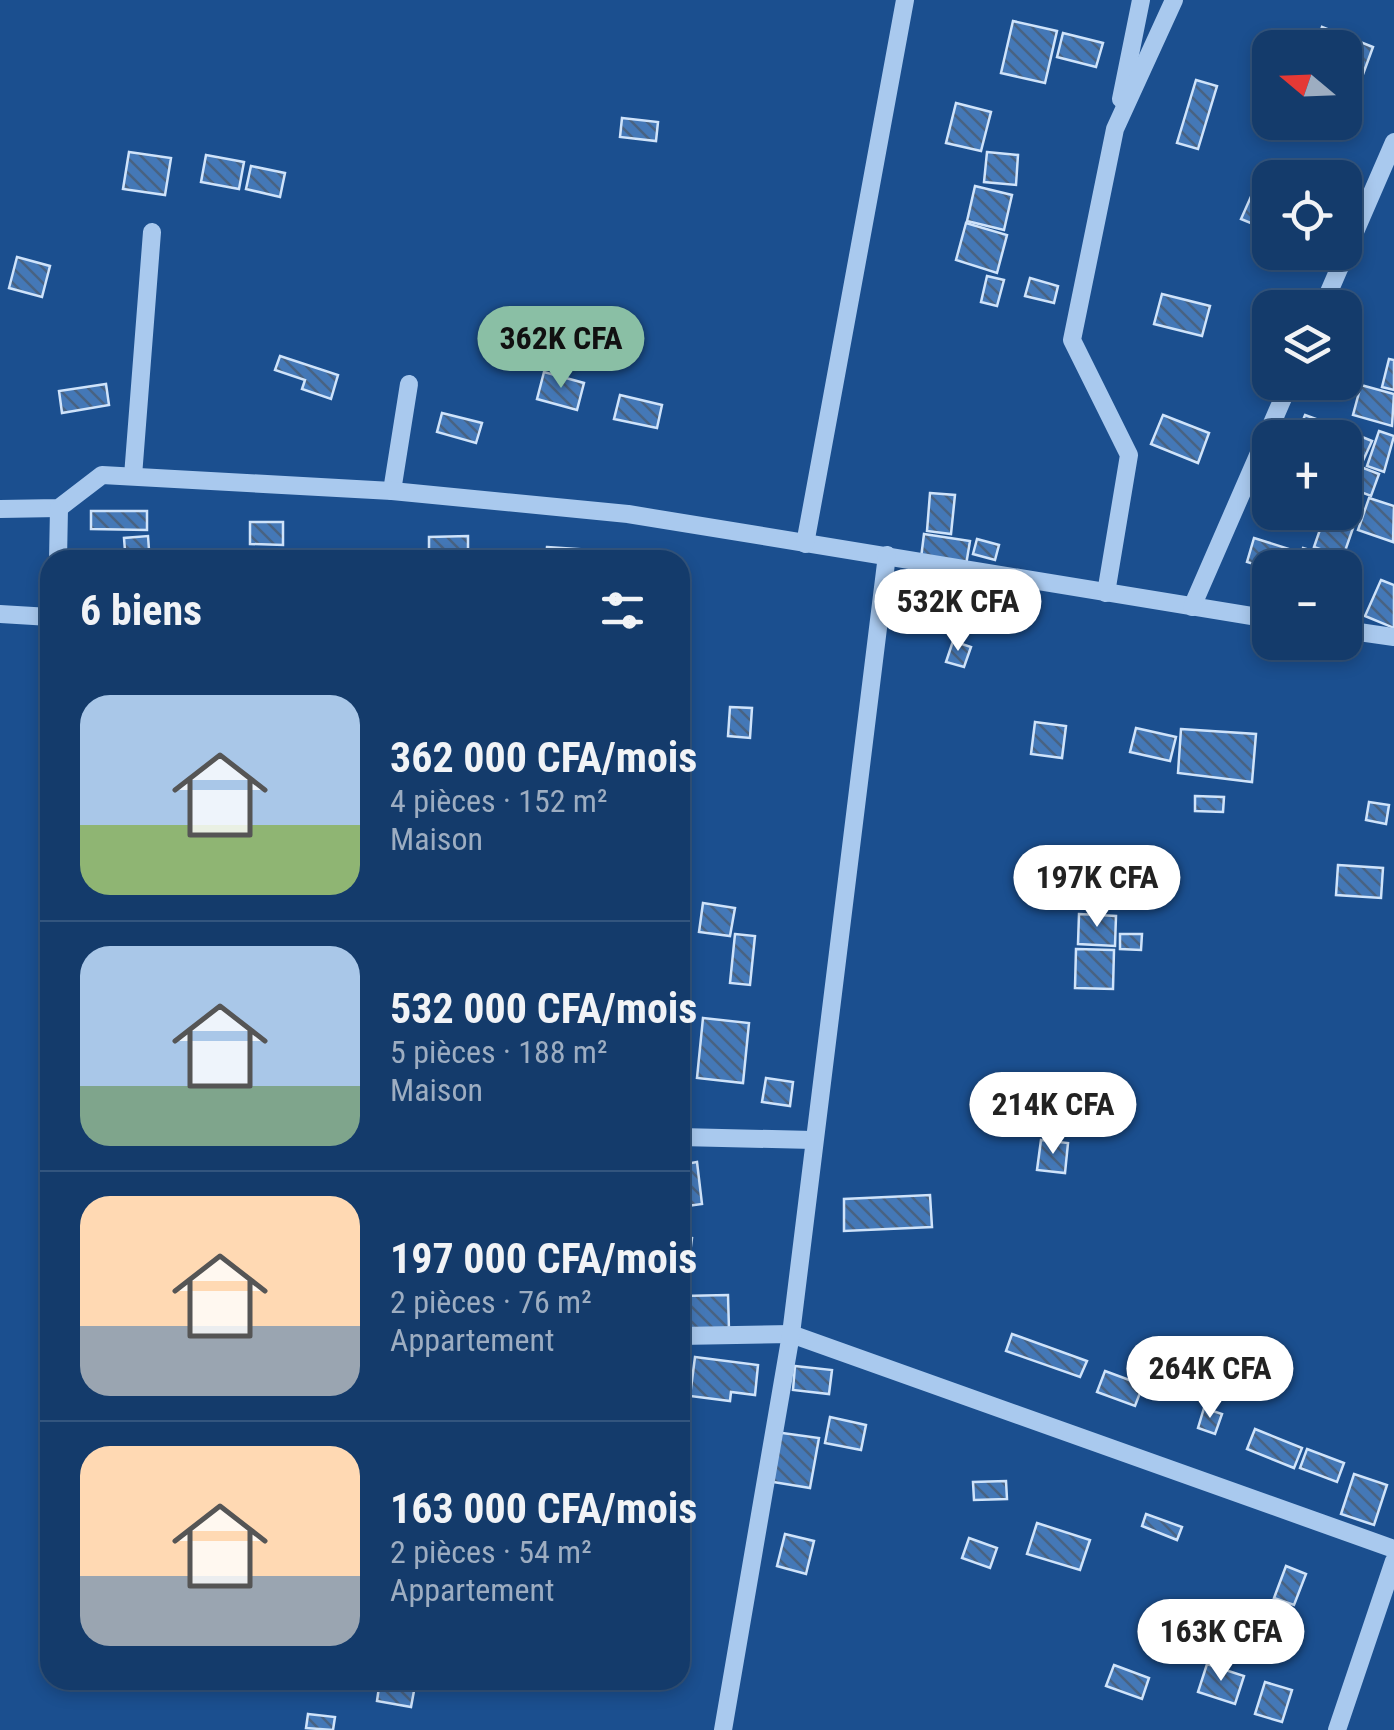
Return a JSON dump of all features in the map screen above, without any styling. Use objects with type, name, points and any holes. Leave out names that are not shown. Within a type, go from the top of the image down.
[{"type":"street","points":[[805,544],[904,0]]},
{"type":"street","points":[[1106,593],[1128,455],[1072,340],[1141,0]]},
{"type":"street","points":[[1115,129],[1174,0]]},
{"type":"street","points":[[1330,290],[1394,142]]},
{"type":"street","points":[[133,476],[152,232]]},
{"type":"street","points":[[392,490],[408,384]]},
{"type":"street","points":[[1192,608],[1282,400]]},
{"type":"street","points":[[0,509],[59,508],[102,475],[392,490],[628,514],[1252,616]]},
{"type":"street","points":[[58,550],[59,508]]},
{"type":"street","points":[[723,1730],[791,1334],[887,554]]},
{"type":"street","points":[[0,614],[40,616]]},
{"type":"street","points":[[1362,632],[1394,637]]},
{"type":"street","points":[[690,1136],[813,1140]]},
{"type":"street","points":[[690,1336],[791,1334],[1394,1550]]},
{"type":"street","points":[[1337,1730],[1394,1561]]},
{"type":"building","points":[[1013,21],[1057,31],[1045,83],[1001,73]]},
{"type":"building","points":[[1063,33],[1103,43],[1096,67],[1057,57]]},
{"type":"building","points":[[1362,43],[1373,47],[1362,77]]},
{"type":"building","points":[[1196,80],[1217,86],[1198,149],[1177,143]]},
{"type":"building","points":[[956,103],[991,112],[981,151],[946,143]]},
{"type":"building","points":[[622,118],[658,122],[656,141],[620,137]]},
{"type":"building","points":[[129,152],[171,158],[165,195],[123,189]]},
{"type":"building","points":[[987,152],[1018,155],[1016,185],[984,182]]},
{"type":"building","points":[[206,155],[244,162],[239,189],[201,182]]},
{"type":"building","points":[[251,166],[285,173],[280,197],[246,189]]},
{"type":"building","points":[[975,186],[1012,195],[1004,230],[967,221]]},
{"type":"building","points":[[1252,194],[1252,224],[1241,219]]},
{"type":"building","points":[[966,223],[1007,235],[997,273],[956,260]]},
{"type":"building","points":[[17,257],[50,266],[42,297],[9,288]]},
{"type":"building","points":[[987,276],[1004,280],[997,306],[981,302]]},
{"type":"building","points":[[1030,278],[1058,286],[1054,303],[1025,296]]},
{"type":"building","points":[[1162,294],[1210,306],[1202,336],[1154,324]]},
{"type":"building","points":[[280,356],[338,375],[331,399],[302,389],[305,380],[275,370]]},
{"type":"building","points":[[1389,359],[1394,360],[1394,390],[1382,387]]},
{"type":"building","points":[[544,372],[584,383],[577,410],[537,399]]},
{"type":"building","points":[[106,384],[109,405],[62,413],[59,391]]},
{"type":"building","points":[[1362,385],[1394,394],[1392,426],[1353,415],[1357,400],[1362,400]]},
{"type":"building","points":[[620,395],[662,405],[657,428],[614,419]]},
{"type":"building","points":[[442,413],[482,423],[476,443],[437,432]]},
{"type":"building","points":[[1163,415],[1209,433],[1198,463],[1151,444]]},
{"type":"building","points":[[1379,431],[1394,436],[1384,472],[1367,466]]},
{"type":"building","points":[[1362,437],[1372,441],[1362,463]]},
{"type":"building","points":[[1362,467],[1379,474],[1371,496],[1362,493]]},
{"type":"building","points":[[930,493],[955,495],[951,534],[927,531]]},
{"type":"building","points":[[1369,498],[1394,506],[1393,542],[1358,530],[1362,530]]},
{"type":"building","points":[[91,511],[147,511],[147,530],[91,529]]},
{"type":"building","points":[[250,522],[283,522],[283,545],[250,544]]},
{"type":"building","points":[[1320,530],[1352,530],[1345,550],[1314,547]]},
{"type":"building","points":[[924,534],[970,541],[966,565],[921,558]]},
{"type":"building","points":[[148,536],[149,550],[125,550],[124,538]]},
{"type":"building","points":[[468,536],[468,550],[429,550],[429,537]]},
{"type":"building","points":[[1254,538],[1289,549],[1252,550],[1252,564],[1247,562]]},
{"type":"building","points":[[977,539],[999,545],[995,560],[973,554]]},
{"type":"building","points":[[547,547],[591,550],[547,550]]},
{"type":"building","points":[[949,573],[991,577],[987,612],[945,607]]},
{"type":"building","points":[[1381,580],[1394,585],[1394,628],[1365,616]]},
{"type":"building","points":[[953,641],[971,647],[964,667],[946,662]]},
{"type":"building","points":[[730,707],[752,708],[750,738],[728,736]]},
{"type":"building","points":[[1035,722],[1066,726],[1062,758],[1031,754]]},
{"type":"building","points":[[1136,728],[1176,737],[1170,761],[1130,752]]},
{"type":"building","points":[[1181,729],[1256,734],[1252,782],[1178,773]]},
{"type":"building","points":[[1195,796],[1224,797],[1223,812],[1195,811]]},
{"type":"building","points":[[1369,802],[1389,805],[1386,824],[1366,820]]},
{"type":"building","points":[[1338,865],[1383,868],[1381,898],[1336,895]]},
{"type":"building","points":[[703,903],[735,908],[730,936],[699,932]]},
{"type":"building","points":[[1079,914],[1116,916],[1115,946],[1078,944]]},
{"type":"building","points":[[735,934],[755,936],[750,985],[730,983]]},
{"type":"building","points":[[1120,934],[1142,934],[1141,950],[1120,949]]},
{"type":"building","points":[[1076,949],[1114,950],[1113,989],[1075,988]]},
{"type":"building","points":[[703,1018],[749,1023],[743,1083],[697,1078]]},
{"type":"building","points":[[766,1078],[793,1082],[790,1106],[762,1102]]},
{"type":"building","points":[[1041,1140],[1068,1143],[1065,1173],[1037,1170]]},
{"type":"building","points":[[697,1162],[702,1204],[690,1206],[690,1163]]},
{"type":"building","points":[[930,1195],[932,1227],[844,1231],[844,1199]]},
{"type":"building","points":[[728,1295],[729,1330],[690,1333],[690,1296]]},
{"type":"building","points":[[1012,1334],[1087,1361],[1080,1377],[1006,1351]]},
{"type":"building","points":[[695,1357],[758,1365],[755,1395],[731,1392],[730,1401],[690,1396]]},
{"type":"building","points":[[795,1366],[832,1370],[829,1394],[793,1390]]},
{"type":"building","points":[[1105,1371],[1143,1385],[1135,1406],[1097,1392]]},
{"type":"building","points":[[1204,1408],[1222,1414],[1215,1434],[1198,1428]]},
{"type":"building","points":[[830,1417],[866,1425],[861,1450],[825,1443]]},
{"type":"building","points":[[1255,1429],[1302,1448],[1294,1468],[1247,1449]]},
{"type":"building","points":[[775,1432],[819,1438],[810,1488],[767,1481]]},
{"type":"building","points":[[1307,1449],[1344,1463],[1337,1482],[1300,1468]]},
{"type":"building","points":[[1354,1474],[1387,1485],[1374,1525],[1341,1514]]},
{"type":"building","points":[[1006,1481],[1007,1499],[974,1500],[973,1482]]},
{"type":"building","points":[[1146,1514],[1182,1527],[1177,1540],[1142,1526]]},
{"type":"building","points":[[1037,1523],[1090,1540],[1080,1570],[1027,1554]]},
{"type":"building","points":[[785,1534],[814,1541],[806,1574],[777,1566]]},
{"type":"building","points":[[969,1538],[997,1548],[990,1568],[962,1558]]},
{"type":"building","points":[[1286,1566],[1306,1574],[1294,1605],[1274,1598]]},
{"type":"building","points":[[1207,1664],[1244,1676],[1235,1704],[1198,1692]]},
{"type":"building","points":[[1114,1665],[1149,1678],[1142,1699],[1106,1686]]},
{"type":"building","points":[[1265,1682],[1292,1690],[1282,1722],[1255,1714]]},
{"type":"building","points":[[379,1690],[414,1690],[411,1707],[377,1701]]},
{"type":"building","points":[[308,1714],[335,1717],[333,1730],[306,1728]]}]
